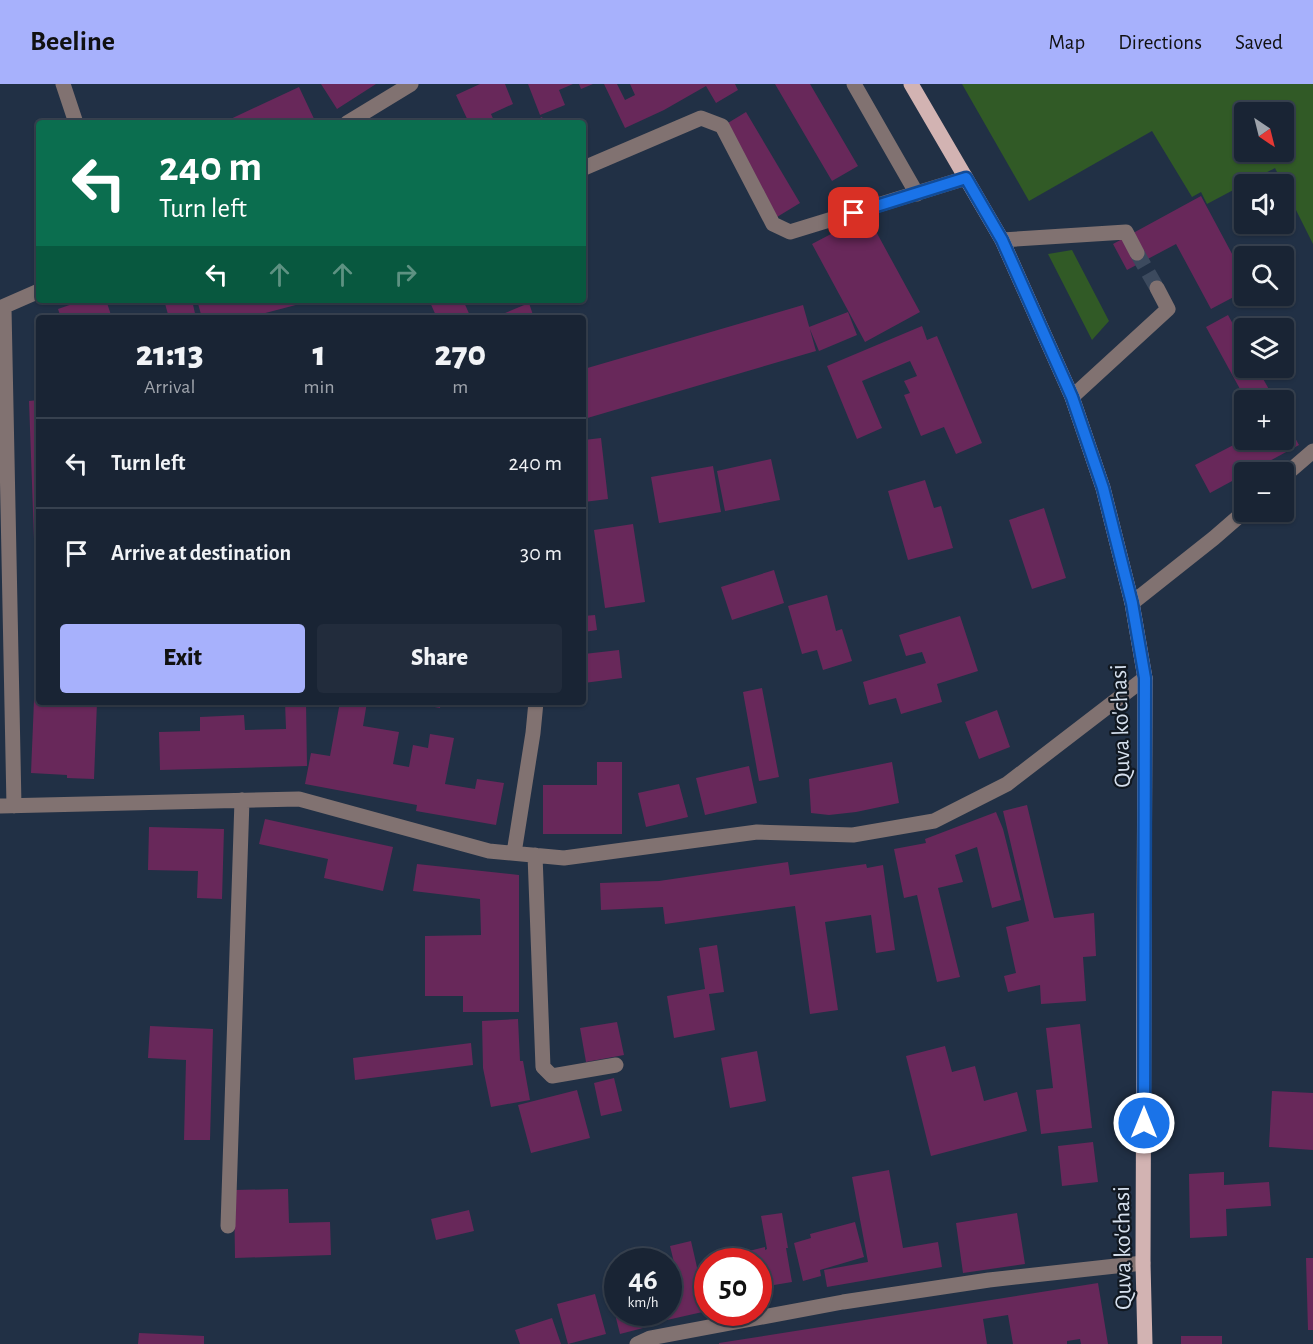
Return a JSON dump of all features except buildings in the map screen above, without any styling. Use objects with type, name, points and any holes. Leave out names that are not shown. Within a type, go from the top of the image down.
[{"type":"main road","name":"Quva ko'chasi","points":[[912,84],[1002,240],[1072,397],[1103,488],[1132,603],[1145,678],[1143,1263],[1145,1344]]},
{"type":"street","points":[[63,84],[75,120]]},
{"type":"street","points":[[352,120],[411,84]]},
{"type":"street","points":[[854,84],[916,194]]},
{"type":"street","points":[[586,167],[701,118],[722,126],[773,224],[790,232],[966,178]]},
{"type":"street","points":[[1002,240],[1126,232],[1137,253]]},
{"type":"street","points":[[1072,397],[1168,309],[1157,288]]},
{"type":"street","points":[[36,292],[2,308],[7,806],[299,799],[489,851],[564,858],[757,832],[853,835],[934,821],[1007,784],[1145,678]]},
{"type":"street","points":[[1294,467],[1313,451]]},
{"type":"street","points":[[1132,603],[1234,521]]},
{"type":"street","points":[[514,853],[536,705]]},
{"type":"street","points":[[228,1226],[242,800]]},
{"type":"street","points":[[535,855],[543,1067],[552,1076],[616,1065]]},
{"type":"street","points":[[637,1344],[650,1338],[855,1301],[989,1280],[1143,1263]]},
{"type":"green space","points":[[962,84],[1313,84],[1313,244],[1294,206],[1294,174],[1278,174],[1275,168],[1264,174],[1234,174],[1234,190],[1207,204],[1201,192],[1192,197],[1152,131],[1029,201]]},
{"type":"green space","points":[[1072,250],[1109,321],[1092,340],[1048,254]]},
{"type":"tunnel","points":[[1137,253],[1157,288]]},
{"type":"route","points":[[854,213],[966,178],[1002,240],[1072,397],[1103,488],[1132,603],[1145,678],[1144,1123]]}]
